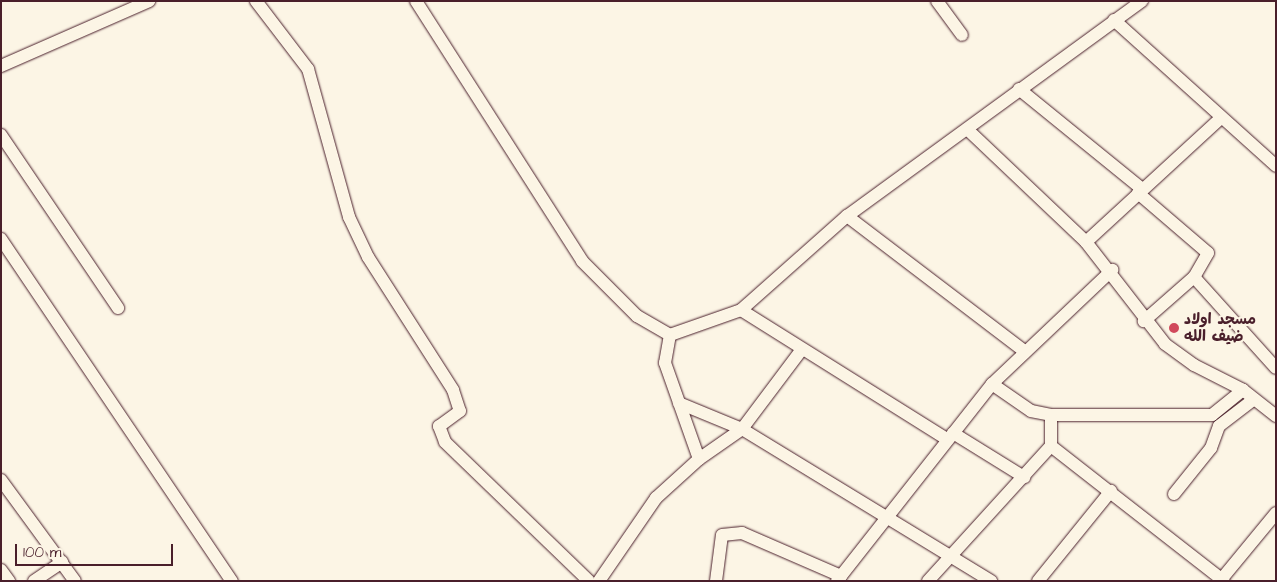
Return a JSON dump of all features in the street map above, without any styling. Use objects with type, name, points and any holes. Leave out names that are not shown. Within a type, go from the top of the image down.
[{"type":"street","points":[[1,66],[149,1]]},
{"type":"street","points":[[256,1],[308,69],[349,216],[368,257],[453,390],[460,411],[439,426],[445,442],[590,581]]},
{"type":"street","points":[[416,1],[582,261],[637,316],[670,335],[740,310],[847,216],[968,130],[1019,89],[1142,1]]},
{"type":"street","points":[[937,1],[962,35]]},
{"type":"street","points":[[1114,20],[1276,166]]},
{"type":"street","points":[[1019,89],[1140,191],[1206,250],[1206,261],[1194,277],[1144,321]]},
{"type":"street","points":[[1086,242],[1221,118]]},
{"type":"street","points":[[968,130],[1086,242],[1112,270],[1144,321],[1194,365],[1243,390],[1276,416]]},
{"type":"street","points":[[1,135],[118,308]]},
{"type":"street","points":[[847,216],[1024,351]]},
{"type":"street","points":[[1,238],[232,581]]},
{"type":"street","points":[[716,581],[722,535],[742,533],[839,578],[992,384],[1024,351],[1112,270]]},
{"type":"street","points":[[1194,277],[1276,368]]},
{"type":"street","points":[[740,310],[950,437],[1024,477]]},
{"type":"street","points":[[670,335],[665,363],[699,459]]},
{"type":"street","points":[[599,581],[656,498],[699,459],[742,429],[802,349]]},
{"type":"street","points":[[992,384],[1031,411],[1051,415],[1212,415],[1243,390]]},
{"type":"street","points":[[1174,494],[1211,448],[1219,426],[1254,398]]},
{"type":"street","points":[[679,403],[742,429],[991,581]]},
{"type":"street","points":[[928,581],[1051,446],[1051,415]]},
{"type":"street","points":[[1051,446],[1111,491],[1222,580],[1276,513]]},
{"type":"street","points":[[1,480],[75,581]]},
{"type":"street","points":[[1038,581],[1111,491]]},
{"type":"street","points":[[34,581],[62,562]]},
{"type":"street","points":[[1,570],[9,581]]},
{"type":"place","name":"مسجد اولاد ضيف الله","points":[[1174,328]]}]
